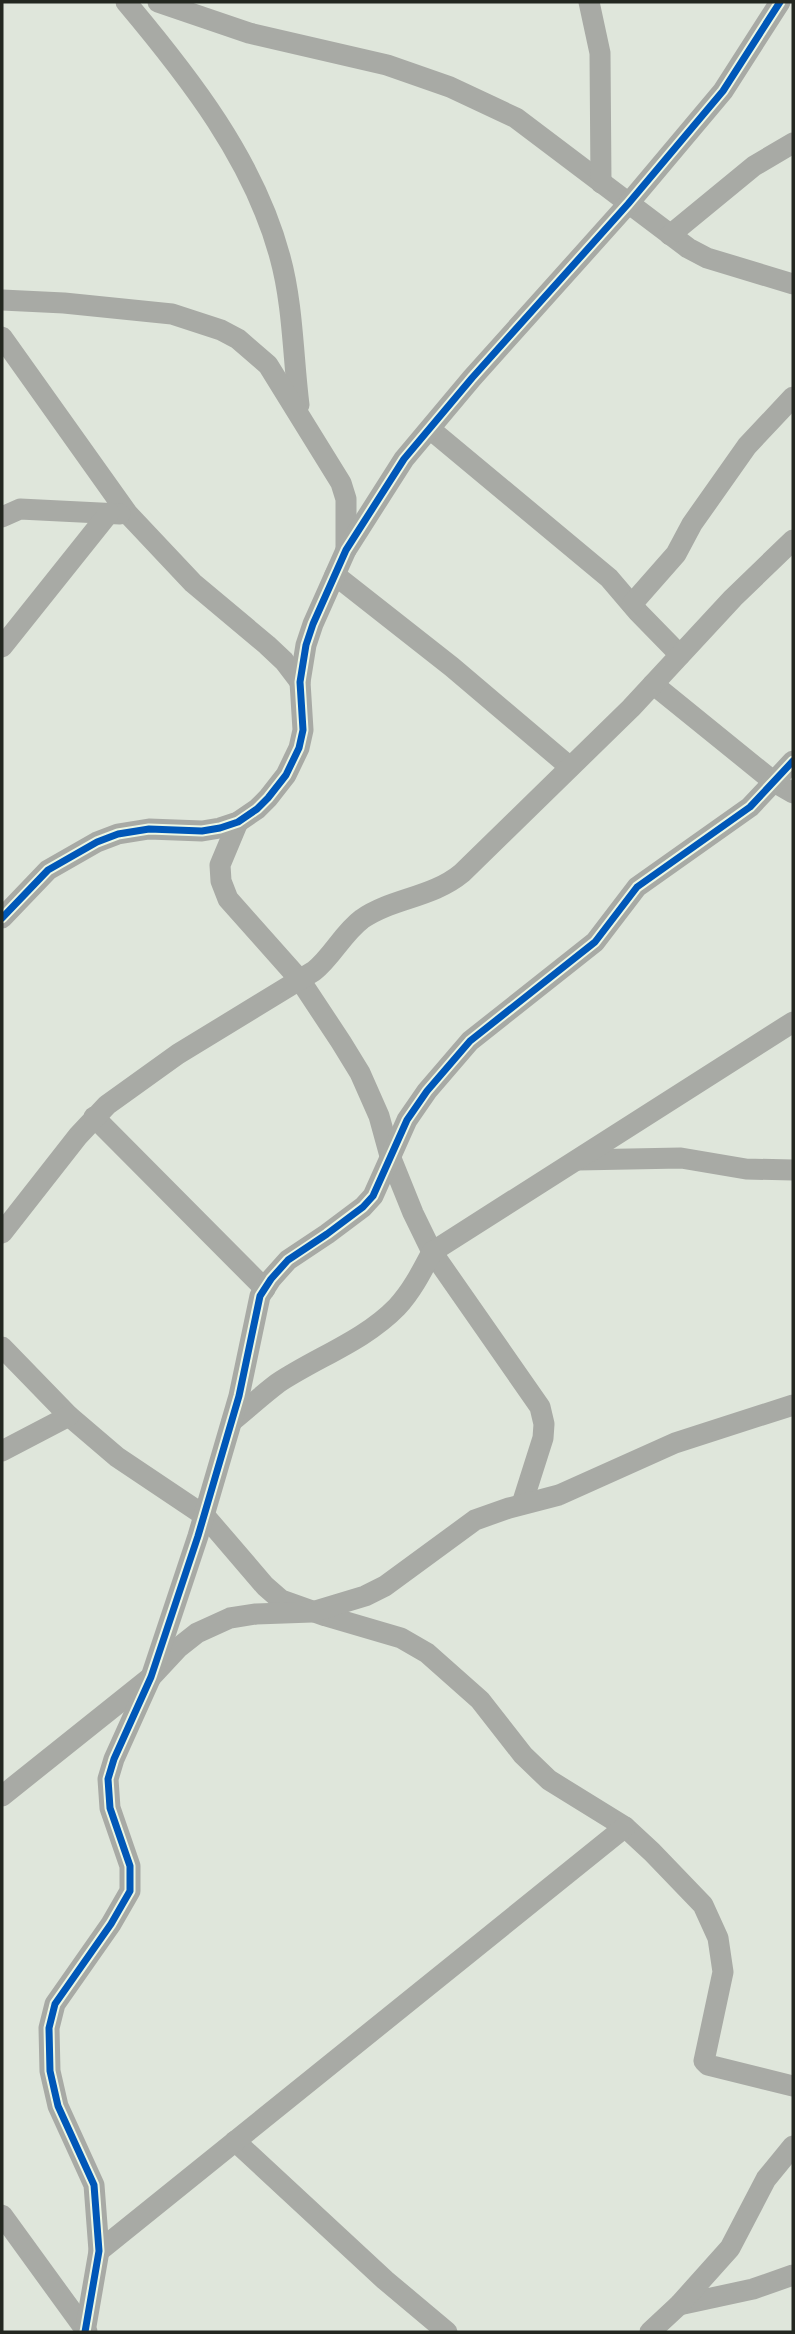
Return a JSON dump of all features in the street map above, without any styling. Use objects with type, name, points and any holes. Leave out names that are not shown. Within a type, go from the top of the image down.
[{"type":"street","points":[[126,2],[173,58],[238,155],[267,216],[280,257],[287,292],[300,415]]},
{"type":"street","points":[[158,2],[249,33],[387,65],[450,87],[516,118],[670,235],[707,258],[793,284]]},
{"type":"street","points":[[589,2],[600,53],[601,183]]},
{"type":"street","points":[[2,918],[48,870],[97,842],[118,834],[149,829],[202,831],[238,822],[268,798],[286,775],[299,748],[303,730],[300,682],[306,645],[346,550],[404,459],[628,204],[723,91],[780,2]]},
{"type":"street","points":[[670,235],[754,166],[793,143]]},
{"type":"street","points":[[2,300],[172,314],[221,330],[250,348],[268,365],[344,490],[346,550]]},
{"type":"street","points":[[2,337],[118,514],[284,661],[300,682]]},
{"type":"street","points":[[632,604],[676,554],[692,524],[747,446],[793,397]]},
{"type":"street","points":[[429,429],[609,578],[680,655]]},
{"type":"street","points":[[2,517],[20,509],[118,514]]},
{"type":"street","points":[[4,641],[118,514]]},
{"type":"street","points":[[2,1233],[94,1117],[107,1105],[178,1054],[300,981],[324,963],[362,919],[452,881],[526,812],[653,684],[733,598],[793,540]]},
{"type":"street","points":[[335,575],[452,667],[570,767]]},
{"type":"street","points":[[653,684],[774,782],[793,793]]},
{"type":"street","points":[[86,2332],[99,2251],[94,2185],[58,2106],[50,2071],[49,2028],[55,2004],[111,1924],[130,1891],[130,1866],[110,1808],[108,1779],[114,1759],[151,1676],[205,1516],[232,1421],[258,1305],[265,1289],[288,1261],[363,1207],[373,1196],[407,1120],[427,1091],[470,1041],[595,942],[637,887],[750,807],[793,761]]},
{"type":"street","points":[[238,822],[220,865],[221,881],[228,899],[300,981],[360,1073],[379,1116],[390,1156],[432,1252],[540,1407],[544,1424],[543,1438],[522,1504]]},
{"type":"street","points":[[232,1421],[279,1383],[341,1348],[385,1317],[398,1306],[412,1287],[432,1252],[793,1022]]},
{"type":"street","points":[[94,1117],[265,1289]]},
{"type":"street","points":[[576,1160],[681,1158],[746,1169],[793,1170]]},
{"type":"street","points":[[2,1347],[69,1416],[117,1457],[205,1516],[265,1586],[289,1604],[401,1639],[427,1653],[480,1700],[523,1755],[548,1780],[625,1827],[703,1905],[718,1938],[723,1972],[704,2061],[708,2065],[793,2086]]},
{"type":"street","points":[[2,1796],[151,1676],[197,1633],[230,1618],[312,1612],[374,1592],[475,1520],[559,1495],[675,1443],[793,1405]]},
{"type":"street","points":[[2,1451],[69,1416]]},
{"type":"street","points":[[99,2251],[625,1827]]},
{"type":"street","points":[[235,2141],[385,2280],[447,2332]]},
{"type":"street","points":[[650,2332],[679,2305],[730,2248],[766,2179],[793,2146]]},
{"type":"street","points":[[2,2216],[86,2332]]},
{"type":"street","points":[[679,2305],[753,2289],[793,2274]]},
{"type":"cycle path","points":[[2,918],[48,870],[97,842],[118,834],[149,829],[202,831],[220,828],[238,822],[268,798],[286,775],[299,748],[303,730],[300,682],[306,645],[313,624],[346,550],[404,459],[472,378],[628,204],[723,91],[780,2]]},
{"type":"cycle path","points":[[85,2332],[99,2251],[94,2185],[58,2106],[50,2071],[49,2028],[55,2004],[111,1924],[130,1891],[130,1866],[110,1808],[108,1779],[114,1759],[151,1677],[198,1536],[239,1396],[260,1296],[288,1260],[363,1207],[373,1196],[407,1120],[427,1091],[470,1041],[595,942],[637,887],[750,807],[793,761]]}]
